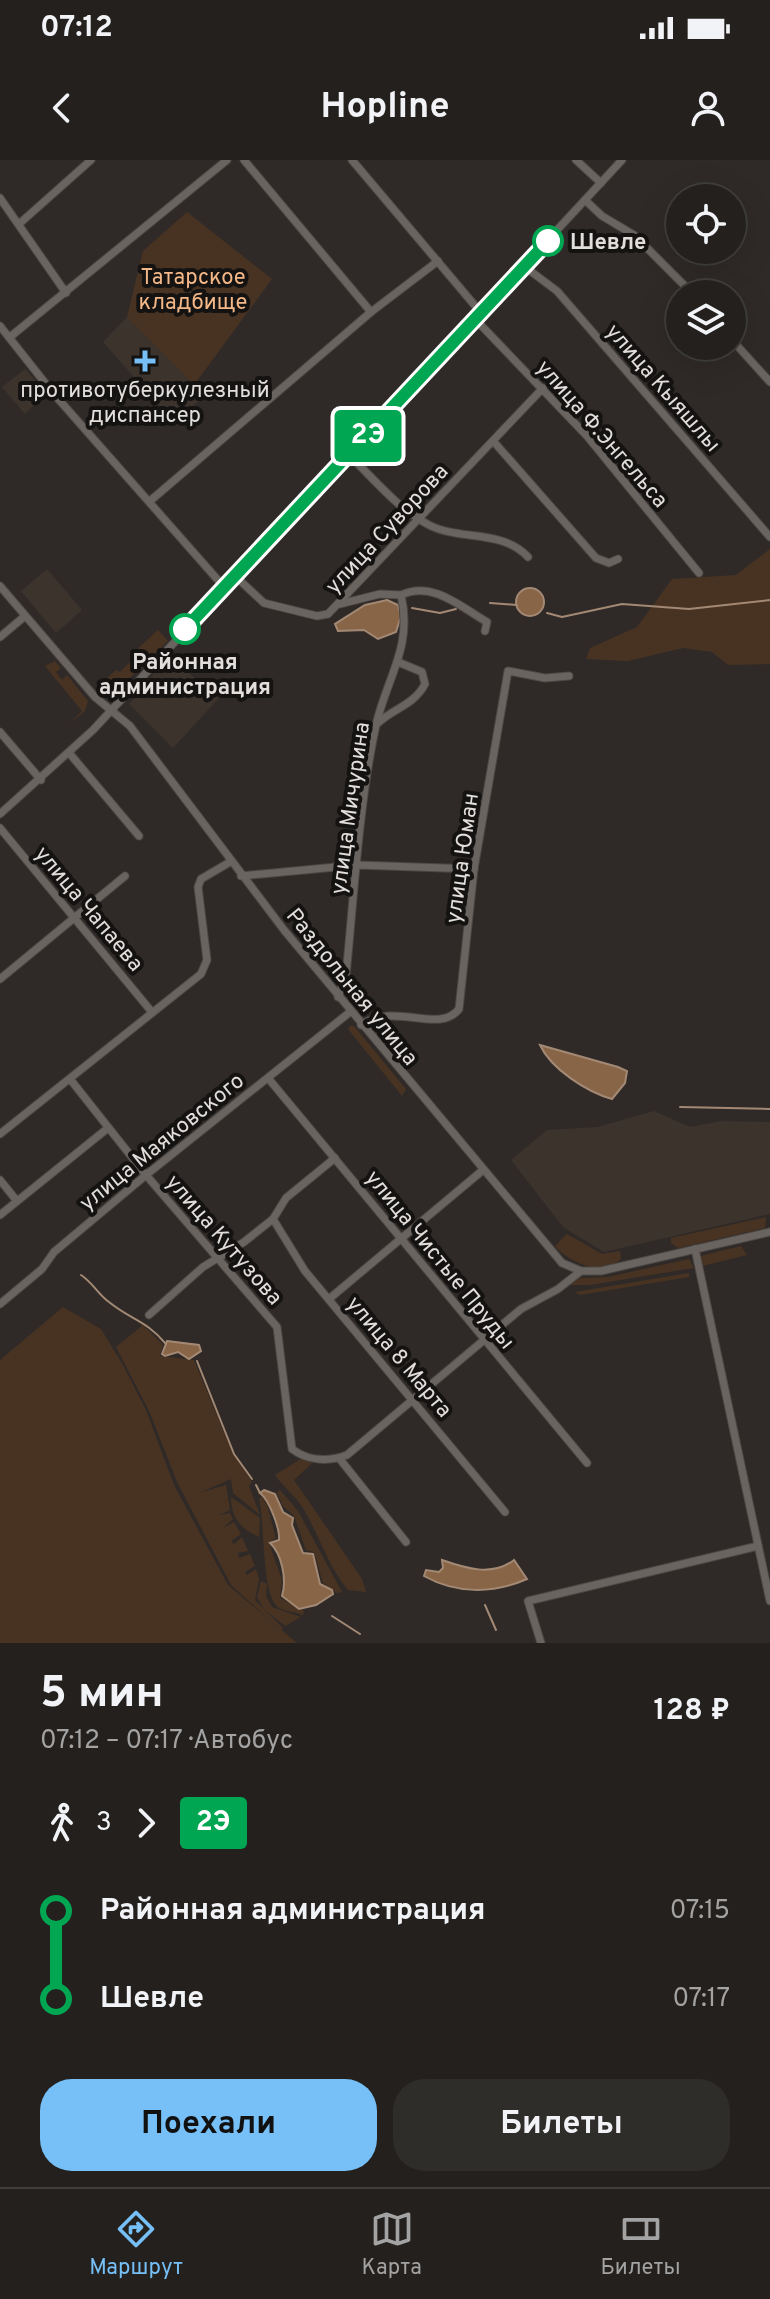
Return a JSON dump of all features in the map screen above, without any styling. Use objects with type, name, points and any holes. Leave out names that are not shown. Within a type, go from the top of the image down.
[{"type":"street","points":[[19,224],[91,160]]},
{"type":"street","points":[[10,337],[227,160]]},
{"type":"street","points":[[244,160],[371,312]]},
{"type":"street","name":"улица Ф.Энгельса","points":[[352,160],[438,261],[479,317],[699,573]]},
{"type":"street","points":[[576,160],[601,183]]},
{"type":"street","points":[[0,814],[70,754],[622,160]]},
{"type":"street","points":[[0,198],[66,293]]},
{"type":"street","points":[[585,200],[606,219],[634,235],[679,280]]},
{"type":"street","points":[[150,501],[371,312],[438,261]]},
{"type":"street","name":"улица Кыяшлы","points":[[525,267],[557,291],[770,537]]},
{"type":"street","points":[[0,326],[53,393],[224,587]]},
{"type":"street","points":[[746,355],[770,382]]},
{"type":"street","name":"улица Суворова","points":[[234,575],[264,603],[317,616],[328,614],[543,388]]},
{"type":"street","points":[[494,442],[596,558],[609,563],[618,559]]},
{"type":"street","points":[[350,456],[392,500],[418,518],[443,530],[486,536],[520,549],[528,557]]},
{"type":"street","name":"Раздольная улица","points":[[0,586],[95,697],[112,709],[147,748],[241,876],[554,1256],[581,1271]]},
{"type":"street","points":[[340,604],[380,594],[401,595],[413,589],[431,590],[487,622],[485,631]]},
{"type":"street","name":"улица Мичурина","points":[[338,997],[346,975],[376,724],[406,631],[401,595]]},
{"type":"street","points":[[0,637],[25,616]]},
{"type":"street","points":[[376,724],[391,711],[418,697],[425,684],[422,672],[398,662]]},
{"type":"street","name":"улица Юман","points":[[361,1025],[385,1014],[432,1020],[455,1014],[461,1000],[474,869],[508,671],[545,678],[569,676]]},
{"type":"street","points":[[0,732],[41,780]]},
{"type":"street","points":[[70,754],[139,836]]},
{"type":"street","name":"улица Чапаева","points":[[0,828],[151,1011]]},
{"type":"street","points":[[0,1134],[201,974],[207,960],[201,879],[230,862]]},
{"type":"street","points":[[241,876],[357,865],[474,869]]},
{"type":"street","points":[[0,979],[125,876]]},
{"type":"street","name":"улица Маяковского","points":[[0,1304],[42,1269],[54,1252],[146,1175],[159,1168],[350,1012]]},
{"type":"street","name":"улица Чистые Пруды","points":[[268,1078],[587,1463]]},
{"type":"street","name":"улица Кутузова","points":[[70,1079],[216,1259],[277,1327],[292,1449],[302,1457],[339,1458]]},
{"type":"street","points":[[0,1215],[108,1128]]},
{"type":"street","points":[[149,1315],[216,1259],[273,1219],[286,1198],[335,1158]]},
{"type":"street","points":[[329,1299],[483,1170]]},
{"type":"street","points":[[0,1180],[17,1201]]},
{"type":"street","name":"улица 8 Марта","points":[[273,1219],[305,1271],[505,1512]]},
{"type":"street","points":[[406,1542],[339,1458],[521,1309],[558,1289],[581,1271],[601,1271],[770,1232]]},
{"type":"street","points":[[695,1249],[770,1601]]},
{"type":"street","points":[[541,1643],[528,1601],[758,1546]]},
{"type":"shaded area","name":"противотуберкулезный диспансер","points":[[127,317],[205,396],[174,422],[103,342]]},
{"type":"shaded area","points":[[25,369],[47,393],[25,414],[2,387]]},
{"type":"shaded area","points":[[47,569],[82,610],[56,633],[21,591]]},
{"type":"shaded area","points":[[530,588],[540,592],[544,602],[540,612],[530,616],[520,612],[516,602],[520,592]]},
{"type":"shaded area","points":[[387,600],[398,605],[401,616],[396,632],[378,639],[364,630],[338,631],[335,624],[365,605]]},
{"type":"shaded area","points":[[168,656],[219,698],[173,748],[129,704]]},
{"type":"shaded area","points":[[540,1045],[627,1071],[625,1083],[612,1099],[602,1096],[561,1071]]},
{"type":"shaded area","points":[[654,1111],[690,1127],[722,1121],[770,1122],[770,1214],[604,1252],[563,1227],[511,1160],[547,1130],[598,1127]]},
{"type":"shaded area","points":[[167,1341],[199,1345],[201,1351],[189,1359],[178,1352],[165,1356],[162,1354]]},
{"type":"shaded area","points":[[264,1490],[275,1494],[283,1512],[293,1518],[292,1525],[303,1553],[313,1554],[320,1584],[332,1590],[333,1594],[316,1605],[299,1609],[282,1596],[282,1568],[278,1554],[270,1543],[279,1540],[279,1535],[270,1508],[260,1493]]},
{"type":"shaded area","points":[[442,1560],[488,1570],[514,1560],[527,1579],[501,1587],[475,1590],[449,1586],[424,1576],[426,1570],[439,1572],[443,1568]]},
{"type":"green space","name":"Татарское кладбище","points":[[187,212],[272,279],[194,385],[127,317],[143,251]]},
{"type":"green space","points":[[770,549],[770,664],[728,665],[712,652],[683,648],[628,661],[586,659],[590,648],[637,627],[672,579],[736,575]]},
{"type":"green space","points":[[158,630],[168,641],[112,695],[101,684],[116,670],[120,672],[133,659],[131,655]]},
{"type":"green space","points":[[55,661],[61,668],[56,672],[62,680],[67,675],[88,701],[85,711],[69,724],[82,711],[45,666]]},
{"type":"green space","points":[[354,1026],[406,1089],[402,1096],[348,1029]]},
{"type":"green space","points":[[766,1217],[765,1228],[678,1248],[671,1243],[671,1238]]},
{"type":"green space","points":[[567,1234],[602,1254],[620,1251],[621,1259],[605,1267],[577,1262],[555,1246]]},
{"type":"green space","points":[[741,1246],[747,1255],[702,1266],[700,1256]]},
{"type":"green space","points":[[689,1259],[694,1268],[590,1285],[569,1285],[580,1278],[608,1277]]},
{"type":"green space","points":[[689,1273],[689,1277],[580,1295],[575,1292]]},
{"type":"green space","points":[[63,1307],[101,1329],[123,1365],[146,1410],[174,1485],[228,1585],[297,1643],[0,1643],[0,1360]]},
{"type":"green space","points":[[143,1325],[163,1345],[160,1356],[194,1360],[233,1454],[252,1482],[249,1486],[260,1515],[233,1493],[231,1479],[199,1493],[226,1485],[230,1510],[219,1515],[230,1513],[233,1519],[223,1528],[234,1522],[241,1534],[231,1541],[234,1544],[242,1537],[248,1551],[238,1553],[239,1558],[250,1554],[255,1566],[245,1572],[247,1575],[256,1569],[259,1579],[255,1600],[283,1628],[281,1630],[231,1585],[177,1482],[150,1413],[116,1347]]},
{"type":"green space","points":[[301,1459],[312,1463],[294,1480],[362,1579],[366,1592],[348,1590],[304,1510],[275,1475]]},
{"type":"green space","points":[[280,1490],[298,1511],[342,1592],[337,1593],[323,1583],[314,1552],[306,1550],[294,1516],[282,1505],[277,1492]]},
{"type":"green space","points":[[231,1497],[260,1518],[259,1537],[238,1522]]},
{"type":"green space","points":[[262,1497],[276,1538],[269,1543],[282,1580],[280,1598],[304,1611],[303,1615],[279,1608],[269,1590],[259,1498]]},
{"type":"green space","points":[[261,1581],[267,1584],[266,1596],[272,1607],[301,1617],[285,1626],[264,1609],[257,1597]]},
{"type":"waterway","points":[[547,613],[562,617],[622,604],[689,609],[770,600]]},
{"type":"waterway","points":[[490,603],[517,605]]},
{"type":"waterway","points":[[412,608],[440,613],[456,609]]},
{"type":"waterway","points":[[680,1107],[770,1109]]},
{"type":"waterway","points":[[81,1275],[105,1299],[152,1330],[166,1344]]},
{"type":"waterway","points":[[197,1361],[234,1454],[252,1479]]},
{"type":"waterway","points":[[256,1485],[260,1493]]},
{"type":"waterway","points":[[485,1605],[496,1630]]},
{"type":"waterway","points":[[332,1616],[360,1634]]},
{"type":"bus line","name":"2Э","points":[[185,629],[548,241]]},
{"type":"place","name":"Шевле","points":[[548,241]]},
{"type":"place","name":"противотуберкулезный диспансер","points":[[145,361]]},
{"type":"place","name":"Районная администрация","points":[[185,629]]}]
